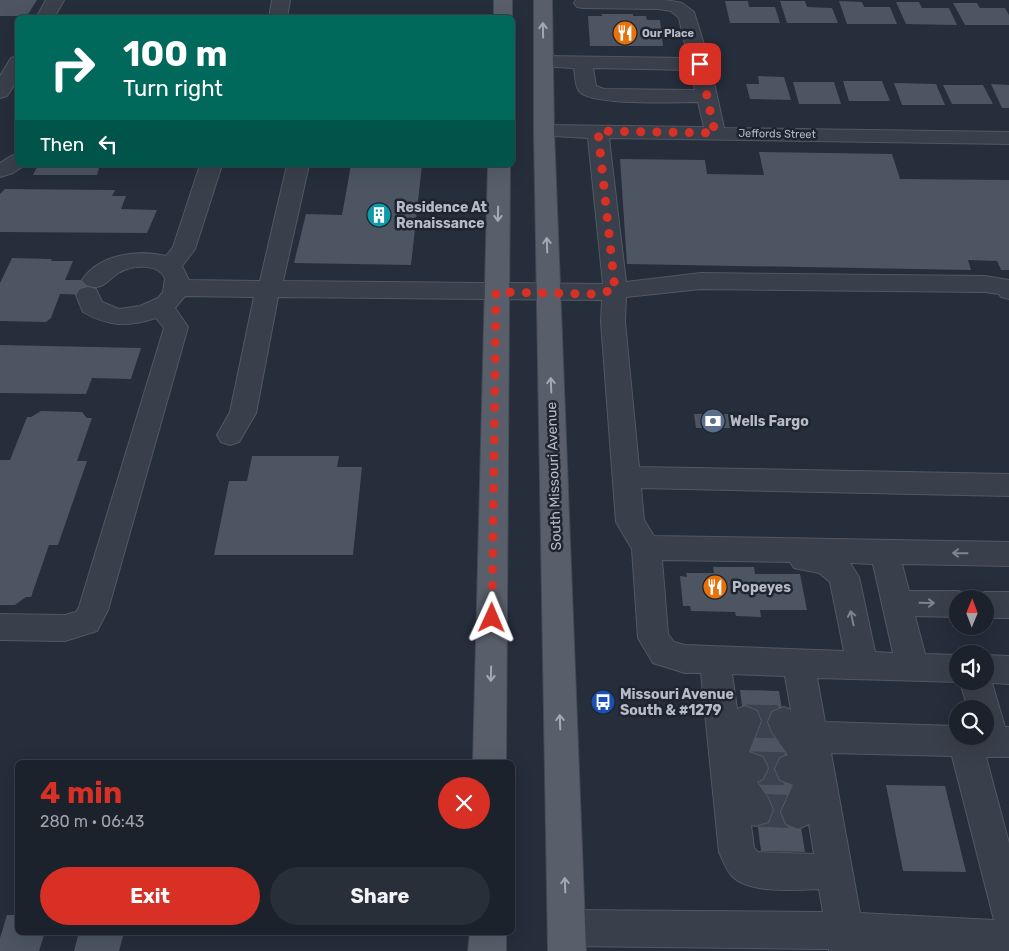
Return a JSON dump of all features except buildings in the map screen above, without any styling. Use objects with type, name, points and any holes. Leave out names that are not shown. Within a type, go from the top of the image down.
[{"type":"main road","points":[[503,0],[503,15]]},
{"type":"main road","name":"South Missouri Avenue","points":[[543,0],[544,131],[566,939]]},
{"type":"main road","points":[[490,760],[498,167]]},
{"type":"main road","points":[[487,951],[488,935]]},
{"type":"street","points":[[48,15],[55,0]]},
{"type":"street","points":[[278,15],[281,0]]},
{"type":"street","points":[[583,3],[634,2],[658,4],[676,7],[688,16],[715,133]]},
{"type":"street","points":[[544,62],[700,64]]},
{"type":"street","points":[[583,63],[587,89],[601,94],[706,96]]},
{"type":"street","points":[[0,92],[15,67]]},
{"type":"street","name":"Jeffords Street","points":[[544,131],[1009,138]]},
{"type":"street","points":[[598,131],[615,290],[613,322],[630,522],[646,552],[653,638],[664,653],[685,659],[949,669]]},
{"type":"street","points":[[0,171],[15,162]]},
{"type":"street","points":[[0,627],[66,628],[86,622],[93,610],[176,327],[169,287],[158,262],[145,260],[130,261],[110,268],[91,287],[91,306],[104,314],[117,317],[140,315],[169,287],[184,249],[210,167]]},
{"type":"street","points":[[230,435],[243,413],[263,306],[269,290],[298,167]]},
{"type":"street","points":[[169,287],[593,294],[701,281],[985,284],[1006,287],[1009,291]]},
{"type":"street","points":[[626,477],[1009,485]]},
{"type":"street","points":[[646,552],[1009,554]]},
{"type":"street","points":[[646,552],[819,560],[837,568],[844,577],[862,665]]},
{"type":"street","points":[[885,552],[912,667]]},
{"type":"street","points":[[897,602],[949,604]]},
{"type":"street","points":[[994,605],[1009,605]]},
{"type":"street","points":[[715,660],[739,767],[756,810]]},
{"type":"street","points":[[799,663],[798,730],[805,769],[834,871],[846,941]]},
{"type":"street","points":[[994,669],[1009,670]]},
{"type":"street","points":[[744,721],[739,767],[737,852],[748,867],[765,870],[834,871]]},
{"type":"street","points":[[798,730],[949,733]]},
{"type":"street","points":[[989,745],[1009,911]]},
{"type":"street","points":[[798,812],[805,769]]},
{"type":"street","points":[[566,939],[846,941],[1009,939]]},
{"type":"tunnel","points":[[745,721],[784,722]]},
{"type":"tunnel","points":[[751,768],[792,769]]},
{"type":"tunnel","points":[[756,810],[798,812]]},
{"type":"place","name":"Our Place","points":[[625,33]]},
{"type":"place","name":"Residence At Renaissance","points":[[379,215]]},
{"type":"place","name":"Wells Fargo","points":[[713,421]]},
{"type":"place","name":"Popeyes","points":[[715,587]]},
{"type":"place","name":"Missouri Avenue South & #1279","points":[[603,702]]},
{"type":"route","points":[[492,618],[496,292],[593,294],[615,290],[598,131],[715,133],[700,64]]}]
